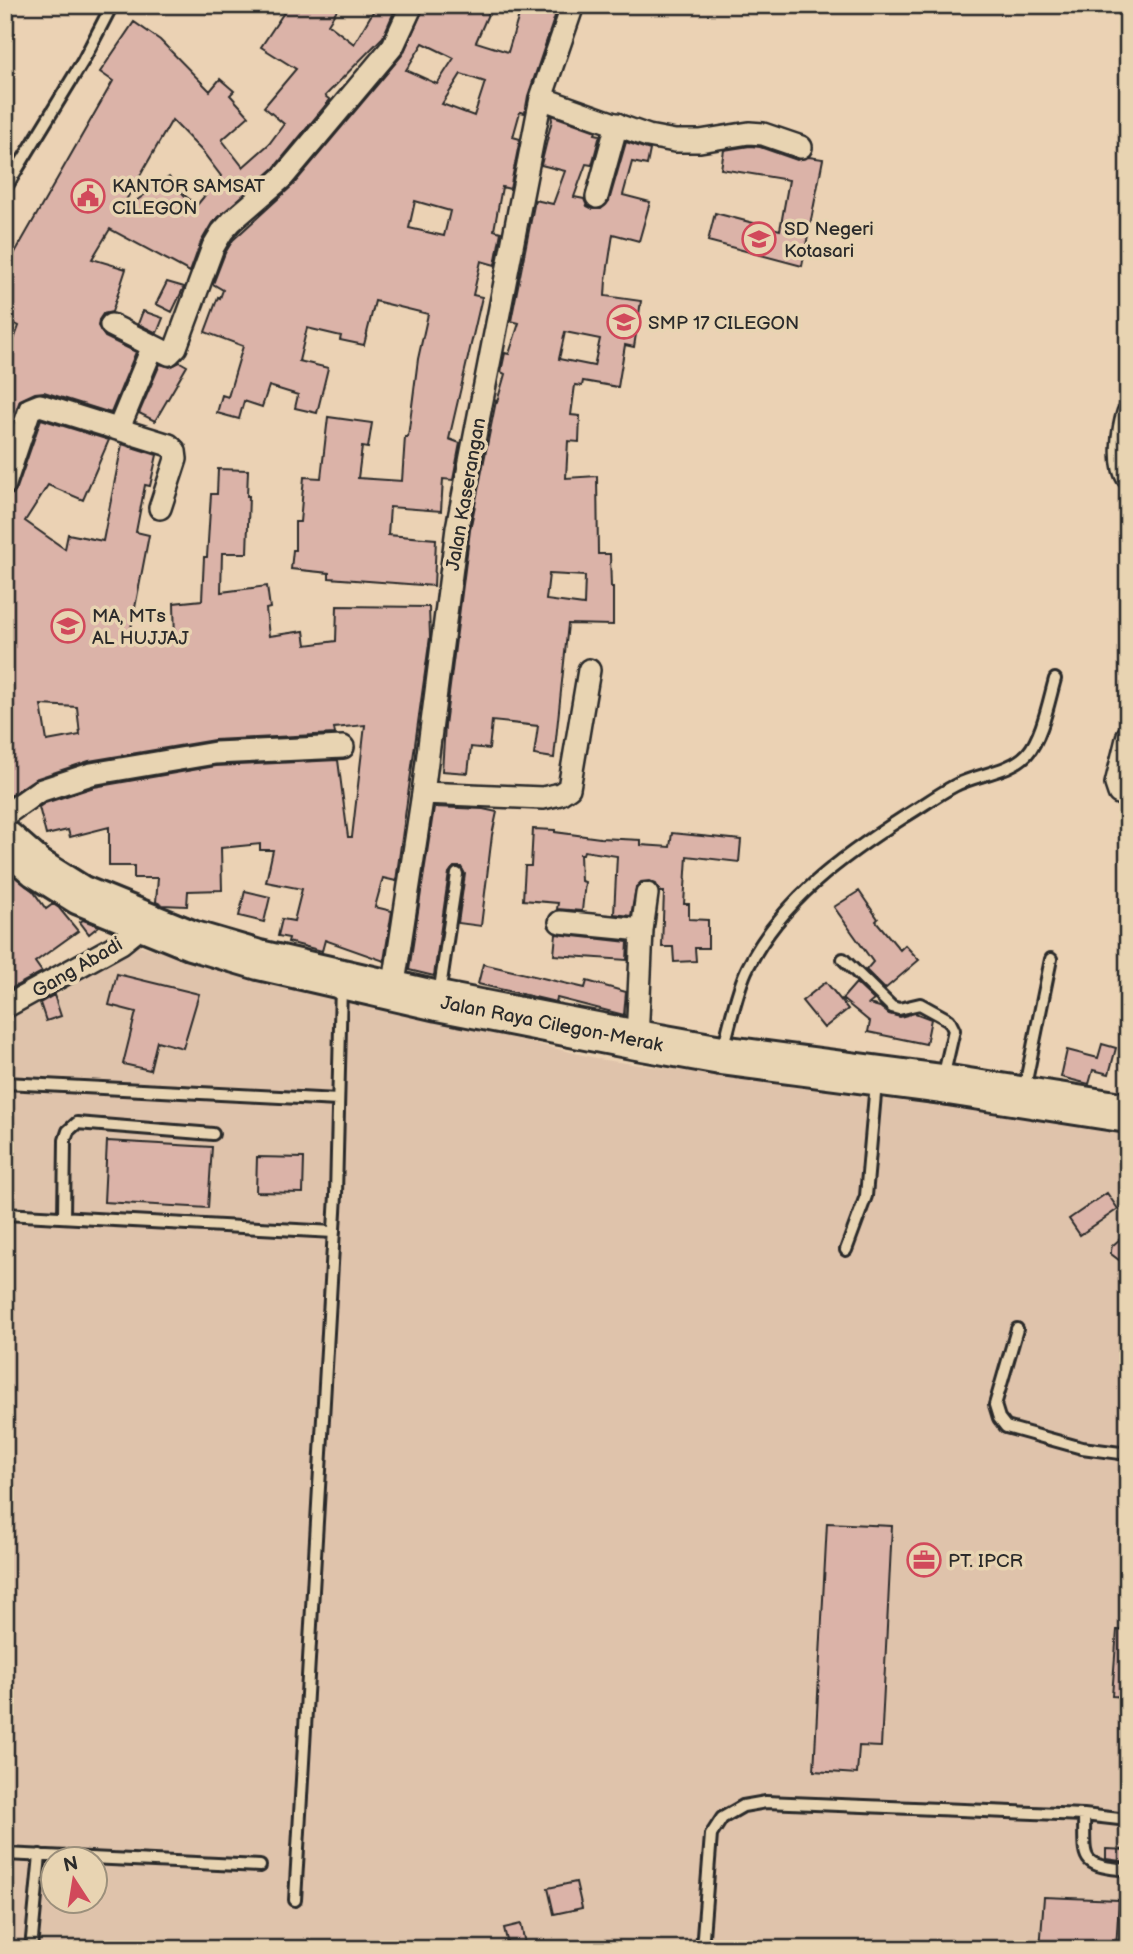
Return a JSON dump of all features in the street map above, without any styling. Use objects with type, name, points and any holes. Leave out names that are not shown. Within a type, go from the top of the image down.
[{"type":"highway","name":"Jalan Raya Cilegon-Merak","points":[[5,840],[37,868],[80,895],[191,940],[259,960],[438,1001],[636,1040],[722,1055],[1119,1111]]},
{"type":"street","points":[[111,325],[169,354],[174,351],[213,247],[222,232],[283,177],[393,46],[412,5]]},
{"type":"street","name":"Jalan Kaserangan","points":[[394,990],[423,793],[457,528],[541,98],[573,5]]},
{"type":"street","points":[[541,98],[648,136],[675,141],[700,141],[749,133],[763,134],[802,147]]},
{"type":"street","points":[[597,197],[617,124]]},
{"type":"street","points":[[119,428],[153,346]]},
{"type":"street","points":[[5,484],[30,409],[40,405],[169,445],[175,452],[176,459],[160,508]]},
{"type":"street","points":[[1128,413],[1124,425],[1122,461],[1123,472],[1128,478]]},
{"type":"street","points":[[423,793],[543,798],[560,794],[569,788],[590,670]]},
{"type":"street","points":[[1128,735],[1116,784],[1119,793],[1128,797]]},
{"type":"street","points":[[5,815],[39,791],[91,774],[215,753],[343,747]]},
{"type":"street","points":[[636,1040],[642,930],[647,894]]},
{"type":"street","points":[[560,922],[642,930]]},
{"type":"street","name":"Gang Abadi","points":[[5,1007],[121,943],[146,923]]},
{"type":"lane","points":[[5,189],[83,61],[112,5]]},
{"type":"lane","points":[[722,1055],[747,968],[768,934],[798,897],[832,867],[874,837],[954,786],[1021,760],[1032,748],[1055,679]]},
{"type":"lane","points":[[438,1001],[457,874]]},
{"type":"lane","points":[[843,959],[892,1007],[899,1009],[920,1004],[949,1020],[954,1033],[942,1084]]},
{"type":"lane","points":[[1023,1097],[1051,959]]},
{"type":"lane","points":[[295,1900],[334,1232],[341,978]]},
{"type":"lane","points":[[846,1250],[866,1196],[877,1076]]},
{"type":"lane","points":[[5,1083],[338,1100]]},
{"type":"lane","points":[[64,1217],[65,1140],[68,1131],[77,1123],[213,1134]]},
{"type":"lane","points":[[5,1214],[334,1232]]},
{"type":"lane","points":[[1017,1329],[995,1405],[999,1418],[1006,1427],[1083,1448],[1128,1454]]},
{"type":"lane","points":[[702,1949],[711,1835],[722,1818],[743,1806],[766,1802],[1084,1815],[1128,1820]]},
{"type":"lane","points":[[1084,1815],[1087,1859],[1099,1867],[1128,1870]]},
{"type":"lane","points":[[5,1854],[38,1856]]},
{"type":"lane","points":[[108,1859],[260,1866]]},
{"type":"lane","points":[[31,1949],[38,1877]]},
{"type":"shaded area","points":[[134,944],[335,996],[604,1060],[1117,1129],[1128,1133],[1128,1949],[5,1949],[5,1017],[51,999]]},
{"type":"building","points":[[289,5],[340,5],[328,24],[354,44],[377,5],[397,5],[383,37],[325,96],[330,100],[274,168],[212,223],[201,242],[190,272],[110,229],[92,259],[126,269],[112,312],[103,314],[98,326],[105,337],[136,352],[111,413],[44,392],[35,393],[20,400],[5,442],[5,364],[19,326],[5,319],[5,270],[113,81],[100,72],[134,22],[160,40],[210,91],[220,79],[234,91],[230,95],[249,116],[222,140],[243,167],[269,144],[284,124],[264,107],[296,69],[261,47]],"holes":[[[172,120],[202,151],[221,176],[197,205],[184,195],[169,177],[118,214]]]},
{"type":"building","points":[[425,5],[492,5],[476,42],[508,52],[522,5],[543,5],[557,10],[528,96],[525,113],[520,112],[513,137],[520,139],[510,189],[502,187],[494,230],[501,232],[495,265],[481,261],[473,295],[482,297],[449,439],[460,443],[453,480],[443,479],[441,511],[390,507],[388,535],[436,539],[434,586],[329,578],[329,573],[291,569],[295,550],[295,522],[300,522],[304,477],[321,478],[328,417],[372,423],[368,448],[362,447],[358,478],[402,481],[405,437],[408,437],[418,359],[428,314],[375,301],[364,345],[307,328],[299,361],[328,368],[317,413],[295,408],[298,395],[269,386],[262,407],[244,401],[239,419],[217,413],[222,395],[228,397],[243,346],[205,332],[223,290],[213,284],[233,240],[293,185],[403,54]],"holes":[[[423,43],[454,58],[437,84],[406,70]],[[461,74],[485,82],[474,116],[442,104]],[[415,201],[450,211],[444,236],[409,228]]]},
{"type":"building","points":[[551,115],[596,131],[595,134],[600,135],[592,165],[586,164],[574,197],[584,199],[587,206],[593,209],[601,209],[609,201],[626,142],[650,150],[647,165],[632,162],[623,195],[650,202],[639,241],[613,234],[606,280],[605,296],[641,301],[634,347],[625,345],[618,387],[583,381],[582,386],[575,385],[571,415],[580,416],[579,442],[568,441],[566,478],[597,476],[598,554],[610,554],[613,625],[568,624],[554,758],[534,755],[538,726],[492,721],[489,749],[471,747],[468,773],[442,771],[445,725],[470,530],[496,401],[505,374],[501,372],[505,353],[509,354],[519,323],[511,321],[535,200],[553,204],[565,171],[541,165]],"holes":[[[565,332],[600,339],[594,366],[559,359]],[[549,574],[585,576],[584,605],[546,600]]]},
{"type":"building","points":[[750,146],[797,160],[809,157],[823,159],[802,266],[708,241],[715,213],[780,230],[789,180],[721,169],[724,150]]},
{"type":"building","points":[[167,282],[184,287],[172,312],[156,304]]},
{"type":"building","points":[[143,311],[163,318],[157,333],[138,324]]},
{"type":"building","points":[[180,362],[187,366],[155,421],[139,413],[160,364],[170,367]]},
{"type":"building","points":[[41,419],[109,440],[83,500],[48,485],[25,521],[65,549],[68,534],[103,541],[122,444],[157,455],[150,486],[145,485],[136,532],[149,535],[129,639],[175,642],[174,603],[202,600],[211,494],[217,494],[218,469],[248,470],[249,496],[247,553],[222,553],[221,592],[267,586],[270,608],[266,609],[269,636],[304,631],[306,645],[336,641],[337,606],[429,607],[430,637],[396,881],[383,878],[375,907],[392,911],[384,961],[325,940],[322,951],[288,942],[289,938],[278,936],[282,919],[294,921],[302,889],[266,882],[273,850],[260,850],[260,844],[221,848],[222,890],[188,891],[187,906],[162,905],[156,902],[158,878],[134,878],[134,866],[109,866],[109,827],[70,837],[68,830],[46,835],[39,807],[94,787],[216,766],[338,760],[348,837],[352,837],[365,725],[334,728],[335,734],[214,740],[89,761],[35,779],[5,799],[5,497],[13,494]],"holes":[[[41,705],[77,707],[80,735],[47,741]]]},
{"type":"building","points":[[434,807],[497,812],[481,926],[458,923],[465,874],[461,867],[454,867],[449,873],[434,976],[409,970]]},
{"type":"building","points":[[533,829],[600,838],[641,840],[641,845],[670,847],[672,833],[741,840],[739,862],[687,856],[684,904],[689,904],[689,919],[708,920],[708,948],[695,948],[696,961],[674,962],[673,947],[662,947],[664,892],[660,892],[656,884],[649,881],[641,882],[636,887],[631,916],[614,914],[617,856],[584,851],[580,854],[581,881],[585,882],[582,911],[557,909],[558,903],[523,900],[525,866],[531,866]]},
{"type":"building","points":[[5,869],[33,891],[46,909],[53,904],[59,908],[78,931],[35,962],[42,972],[5,992]]},
{"type":"building","points":[[245,891],[270,897],[264,922],[239,916]]},
{"type":"building","points":[[859,891],[878,919],[876,921],[900,950],[905,945],[919,960],[885,989],[866,970],[873,962],[834,907]]},
{"type":"building","points":[[83,920],[99,926],[89,934],[80,922]]},
{"type":"building","points":[[556,934],[628,942],[627,960],[554,955]]},
{"type":"building","points":[[483,964],[585,988],[587,981],[626,992],[624,1015],[557,998],[556,1002],[478,984]]},
{"type":"building","points":[[117,974],[199,994],[183,1048],[157,1041],[150,1070],[123,1064],[136,1012],[109,1005]]},
{"type":"building","points":[[826,982],[848,1009],[824,1028],[802,1001]]},
{"type":"building","points":[[856,983],[874,1000],[869,1004],[880,1007],[889,1014],[900,1017],[915,1013],[931,1019],[926,1044],[868,1032],[870,1022],[842,999]]},
{"type":"building","points":[[54,995],[61,1016],[46,1021],[40,1003]]},
{"type":"building","points":[[1102,1044],[1116,1048],[1109,1074],[1093,1070],[1089,1084],[1061,1077],[1067,1050],[1098,1058]]},
{"type":"building","points":[[107,1141],[212,1147],[208,1208],[104,1202]]},
{"type":"building","points":[[257,1157],[304,1158],[303,1193],[256,1192]]},
{"type":"building","points":[[1107,1193],[1118,1209],[1080,1235],[1069,1219]]},
{"type":"building","points":[[1128,1232],[1128,1256],[1119,1260],[1111,1254],[1112,1246]]},
{"type":"building","points":[[827,1523],[892,1526],[881,1747],[859,1746],[857,1774],[814,1771]]},
{"type":"building","points":[[1117,1630],[1128,1631],[1128,1697],[1112,1696]]},
{"type":"building","points":[[1106,1849],[1128,1850],[1128,1862],[1106,1859]]},
{"type":"building","points":[[576,1882],[582,1908],[554,1914],[548,1888]]},
{"type":"building","points":[[1044,1897],[1119,1900],[1116,1949],[1040,1949]]},
{"type":"building","points":[[521,1924],[526,1949],[509,1949],[504,1928]]},
{"type":"place","name":"KANTOR SAMSAT CILEGON","points":[[88,196]]},
{"type":"place","name":"SD Negeri Kotasari","points":[[759,239]]},
{"type":"place","name":"SMP 17 CILEGON","points":[[624,322]]},
{"type":"place","name":"MA, MTs AL HUJJAJ","points":[[68,626]]},
{"type":"place","name":"PT. IPCR","points":[[924,1560]]}]
